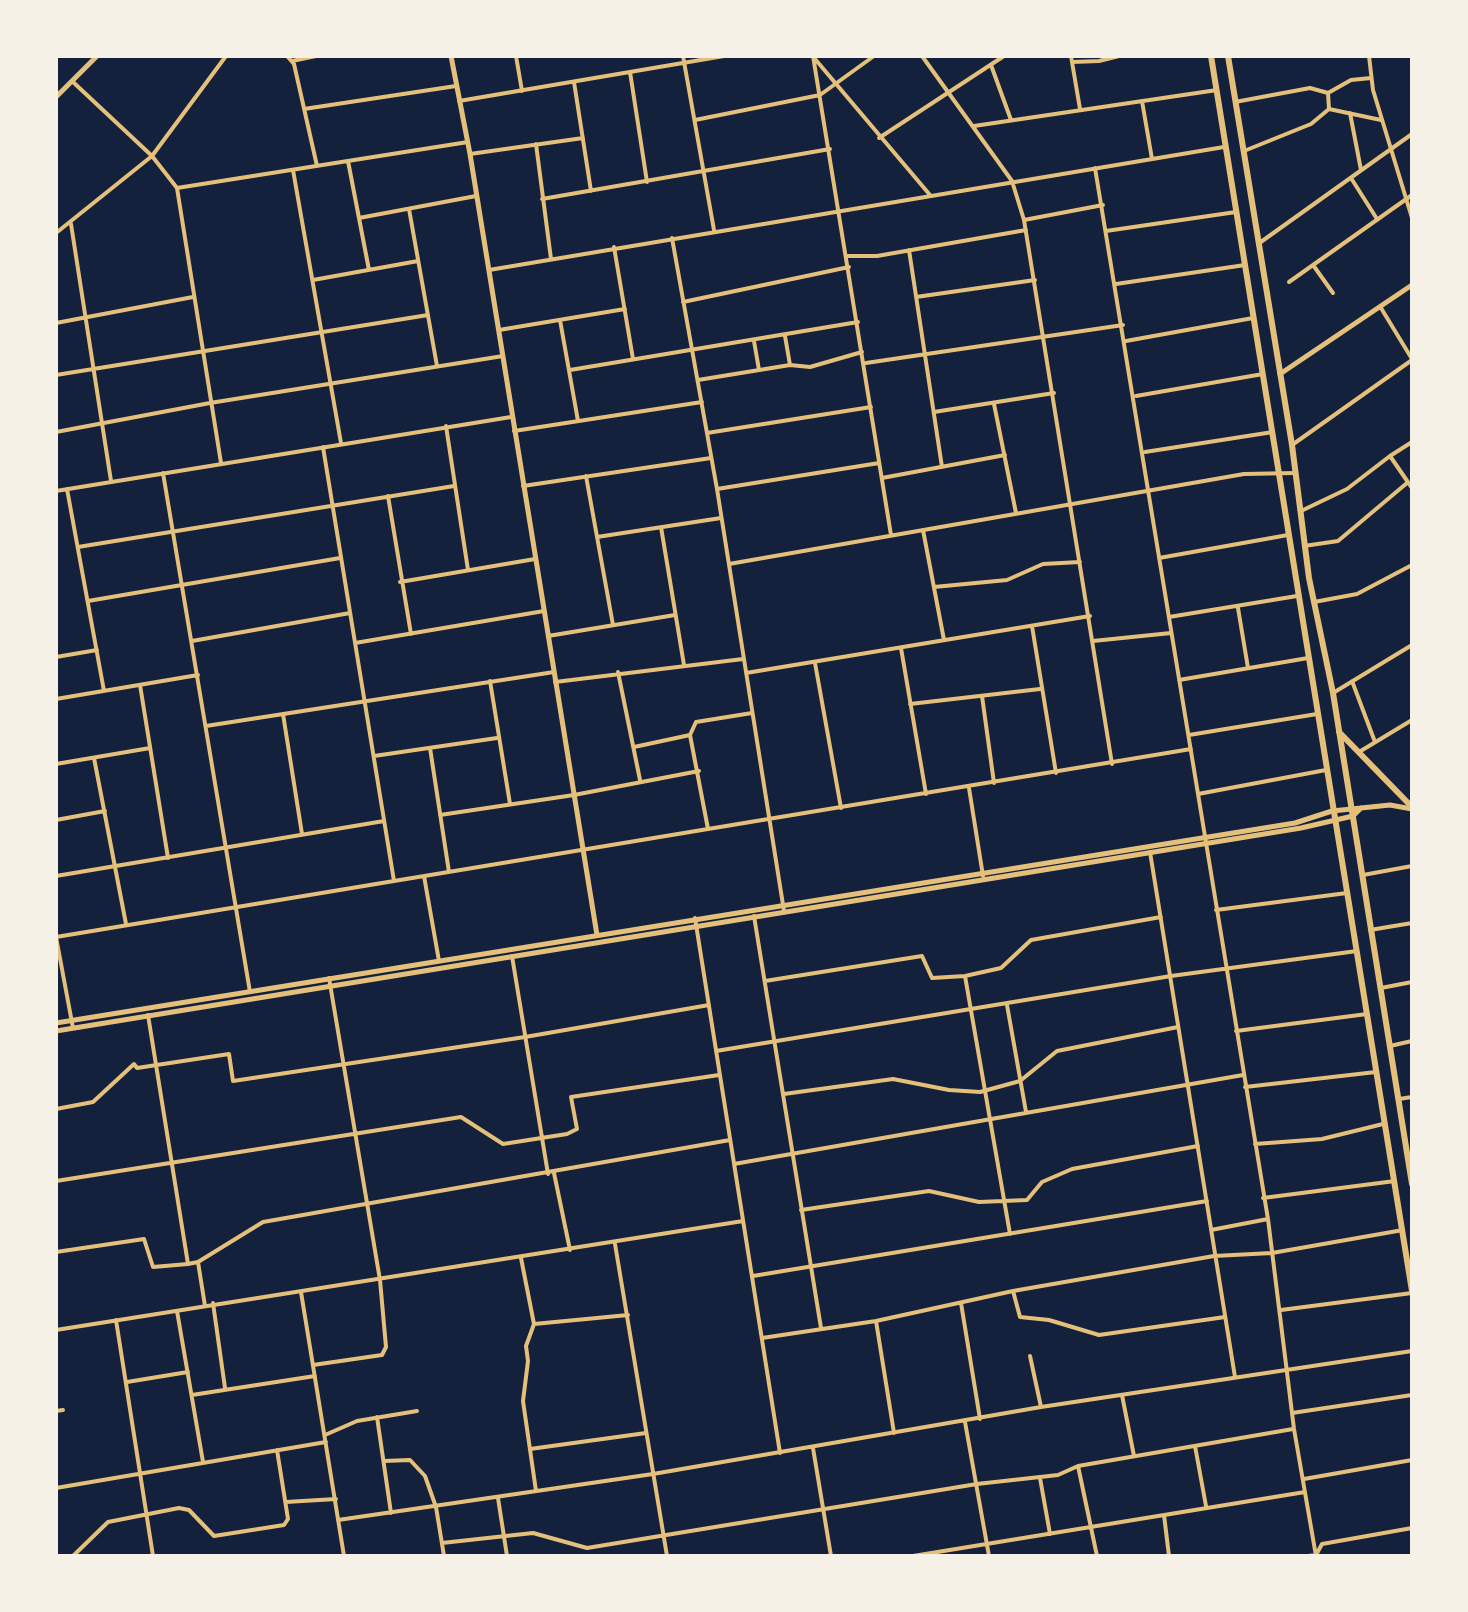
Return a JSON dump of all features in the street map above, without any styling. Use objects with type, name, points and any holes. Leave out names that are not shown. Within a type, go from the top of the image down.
[{"type":"main road","points":[[1211,56],[1383,1124],[1403,1230],[1408,1240],[1412,1292]]},
{"type":"main road","points":[[1228,56],[1292,445],[1313,602],[1333,693],[1379,988],[1410,1153],[1412,1184]]},
{"type":"main road","points":[[1339,732],[1412,808]]},
{"type":"street","points":[[56,97],[97,56]]},
{"type":"street","points":[[56,233],[152,156],[226,56]]},
{"type":"street","points":[[316,56],[290,58],[317,166]]},
{"type":"street","points":[[451,56],[470,154],[598,941]]},
{"type":"street","points":[[516,56],[522,91]]},
{"type":"street","points":[[683,56],[714,230]]},
{"type":"street","points":[[459,101],[724,56]]},
{"type":"street","points":[[813,56],[930,195]]},
{"type":"street","points":[[813,56],[866,363],[891,535]]},
{"type":"street","points":[[695,120],[820,95],[874,56]]},
{"type":"street","points":[[922,56],[1012,181],[1024,220],[1112,765]]},
{"type":"street","points":[[879,138],[947,90],[1004,56]]},
{"type":"street","points":[[1080,110],[1072,59],[1119,56]]},
{"type":"street","points":[[1369,56],[1371,78],[1382,120],[1409,197],[1412,218]]},
{"type":"street","points":[[991,65],[1011,120]]},
{"type":"street","points":[[630,72],[647,182]]},
{"type":"street","points":[[1234,102],[1310,88],[1328,93],[1351,80],[1371,78]]},
{"type":"street","points":[[73,82],[152,156],[177,188],[221,463]]},
{"type":"street","points":[[574,82],[591,192]]},
{"type":"street","points":[[304,109],[456,86]]},
{"type":"street","points":[[974,126],[1217,90]]},
{"type":"street","points":[[1328,93],[1329,109]]},
{"type":"street","points":[[1142,101],[1152,159]]},
{"type":"street","points":[[1329,109],[1382,120]]},
{"type":"street","points":[[1244,151],[1311,124],[1329,109]]},
{"type":"street","points":[[1350,113],[1361,170]]},
{"type":"street","points":[[1258,244],[1412,134]]},
{"type":"street","points":[[470,154],[583,138]]},
{"type":"street","points":[[177,188],[468,142]]},
{"type":"street","points":[[536,144],[551,259]]},
{"type":"street","points":[[489,270],[839,209],[1226,147]]},
{"type":"street","points":[[542,199],[830,149]]},
{"type":"street","points":[[348,161],[369,270]]},
{"type":"street","points":[[1095,168],[1126,341],[1225,969],[1268,1219],[1294,1429],[1316,1555]]},
{"type":"street","points":[[293,170],[341,443]]},
{"type":"street","points":[[1351,178],[1377,219]]},
{"type":"street","points":[[359,218],[476,196]]},
{"type":"street","points":[[1289,282],[1409,197]]},
{"type":"street","points":[[1024,220],[1103,205]]},
{"type":"street","points":[[409,209],[437,366]]},
{"type":"street","points":[[1106,231],[1236,212]]},
{"type":"street","points":[[71,224],[111,481]]},
{"type":"street","points":[[847,256],[855,258],[1026,230]]},
{"type":"street","points":[[672,238],[717,489],[784,908]]},
{"type":"street","points":[[614,247],[633,360]]},
{"type":"street","points":[[909,250],[942,467]]},
{"type":"street","points":[[313,280],[418,261]]},
{"type":"street","points":[[1116,284],[1245,265]]},
{"type":"street","points":[[1313,265],[1333,293]]},
{"type":"street","points":[[683,302],[849,267]]},
{"type":"street","points":[[916,297],[1035,280]]},
{"type":"street","points":[[1280,375],[1412,285]]},
{"type":"street","points":[[56,323],[193,297]]},
{"type":"street","points":[[1292,445],[1412,360],[1381,308]]},
{"type":"street","points":[[499,330],[625,309]]},
{"type":"street","points":[[56,375],[428,315]]},
{"type":"street","points":[[1126,341],[1255,318]]},
{"type":"street","points":[[560,320],[578,421]]},
{"type":"street","points":[[570,370],[858,322]]},
{"type":"street","points":[[866,363],[1123,325]]},
{"type":"street","points":[[785,336],[790,365]]},
{"type":"street","points":[[754,341],[759,370]]},
{"type":"street","points":[[698,380],[790,365],[810,367],[862,352]]},
{"type":"street","points":[[56,432],[210,403],[503,356]]},
{"type":"street","points":[[1135,396],[1263,374]]},
{"type":"street","points":[[934,412],[1054,393]]},
{"type":"street","points":[[514,431],[702,402]]},
{"type":"street","points":[[994,404],[1016,513]]},
{"type":"street","points":[[707,433],[871,407]]},
{"type":"street","points":[[56,491],[511,417]]},
{"type":"street","points":[[446,426],[468,570]]},
{"type":"street","points":[[1144,452],[1273,432]]},
{"type":"street","points":[[1299,511],[1347,489],[1412,442]]},
{"type":"street","points":[[323,447],[394,881]]},
{"type":"street","points":[[882,478],[1005,455]]},
{"type":"street","points":[[1390,456],[1412,488]]},
{"type":"street","points":[[523,486],[711,458]]},
{"type":"street","points":[[717,489],[879,463]]},
{"type":"street","points":[[163,473],[251,998]]},
{"type":"street","points":[[729,564],[1244,474],[1295,473]]},
{"type":"street","points":[[586,476],[613,625]]},
{"type":"street","points":[[1304,546],[1338,541],[1407,483]]},
{"type":"street","points":[[78,547],[454,486]]},
{"type":"street","points":[[67,489],[104,691]]},
{"type":"street","points":[[388,496],[411,634]]},
{"type":"street","points":[[597,537],[721,518]]},
{"type":"street","points":[[661,527],[684,665]]},
{"type":"street","points":[[923,530],[944,640]]},
{"type":"street","points":[[1159,558],[1288,535]]},
{"type":"street","points":[[88,601],[340,558]]},
{"type":"street","points":[[400,582],[535,559]]},
{"type":"street","points":[[934,587],[1007,580],[1043,564],[1081,562]]},
{"type":"street","points":[[1313,602],[1357,594],[1412,565]]},
{"type":"street","points":[[1169,617],[1297,596]]},
{"type":"street","points":[[1238,608],[1248,668]]},
{"type":"street","points":[[355,643],[544,611]]},
{"type":"street","points":[[192,641],[350,613]]},
{"type":"street","points":[[548,636],[675,615]]},
{"type":"street","points":[[746,673],[1090,616]]},
{"type":"street","points":[[1032,626],[1056,773]]},
{"type":"street","points":[[1093,641],[1171,633]]},
{"type":"street","points":[[1333,693],[1412,645]]},
{"type":"street","points":[[901,648],[926,794]]},
{"type":"street","points":[[56,657],[97,650]]},
{"type":"street","points":[[1179,680],[1308,658]]},
{"type":"street","points":[[555,682],[743,659]]},
{"type":"street","points":[[815,663],[841,808]]},
{"type":"street","points":[[206,726],[554,672]]},
{"type":"street","points":[[618,672],[640,781]]},
{"type":"street","points":[[56,699],[198,675]]},
{"type":"street","points":[[490,681],[510,804]]},
{"type":"street","points":[[1352,681],[1375,742]]},
{"type":"street","points":[[140,685],[168,858]]},
{"type":"street","points":[[910,704],[1040,689]]},
{"type":"street","points":[[982,696],[994,783]]},
{"type":"street","points":[[708,829],[690,735],[696,722],[752,713]]},
{"type":"street","points":[[283,714],[303,835]]},
{"type":"street","points":[[1189,735],[1317,714]]},
{"type":"street","points":[[1357,753],[1412,720]]},
{"type":"street","points":[[634,747],[690,735]]},
{"type":"street","points":[[374,756],[497,738]]},
{"type":"street","points":[[56,764],[150,748]]},
{"type":"street","points":[[430,748],[449,872]]},
{"type":"street","points":[[72,1024],[56,937],[1112,765],[1191,749]]},
{"type":"street","points":[[94,758],[126,925]]},
{"type":"street","points":[[1198,794],[1326,770]]},
{"type":"street","points":[[440,815],[574,795],[699,771]]},
{"type":"street","points":[[969,788],[983,875]]},
{"type":"street","points":[[1110,855],[1150,852],[1205,839],[1334,820],[1353,816],[1362,807]]},
{"type":"street","points":[[56,1031],[72,1024],[169,1004],[597,933],[784,908],[1110,855],[1295,823],[1332,811],[1362,807],[1412,808]]},
{"type":"street","points":[[56,820],[105,811]]},
{"type":"street","points":[[56,876],[384,821]]},
{"type":"street","points":[[1150,852],[1235,1377]]},
{"type":"street","points":[[1363,875],[1412,866]]},
{"type":"street","points":[[424,876],[440,968]]},
{"type":"street","points":[[1216,910],[1347,893]]},
{"type":"street","points":[[56,1023],[72,1024],[170,1012],[696,926],[784,908]]},
{"type":"street","points":[[754,916],[821,1329]]},
{"type":"street","points":[[765,981],[922,956],[932,978],[965,976],[1001,968],[1031,940],[1161,917]]},
{"type":"street","points":[[695,918],[780,1453]]},
{"type":"street","points":[[1370,930],[1412,923]]},
{"type":"street","points":[[716,1051],[1171,976],[1357,951]]},
{"type":"street","points":[[487,952],[489,960]]},
{"type":"street","points":[[512,956],[542,1138],[570,1250]]},
{"type":"street","points":[[965,976],[1010,1234]]},
{"type":"street","points":[[313,1365],[386,1352],[380,1280],[329,978]]},
{"type":"street","points":[[1379,988],[1412,982]]},
{"type":"street","points":[[169,1004],[170,1012]]},
{"type":"street","points":[[56,1109],[93,1102],[134,1064],[137,1068],[229,1054],[233,1081],[525,1037],[709,1005]]},
{"type":"street","points":[[1007,1005],[1026,1113]]},
{"type":"street","points":[[1236,1031],[1367,1014]]},
{"type":"street","points":[[148,1015],[188,1264]]},
{"type":"street","points":[[784,1094],[879,1079],[971,1093],[985,1087],[1004,1087],[1020,1081],[1057,1051],[1178,1027]]},
{"type":"street","points":[[1390,1046],[1412,1041]]},
{"type":"street","points":[[1245,1087],[1376,1072]]},
{"type":"street","points":[[56,1181],[172,1160],[355,1137],[461,1117],[499,1143],[542,1138],[577,1129],[571,1097],[719,1075]]},
{"type":"street","points":[[734,1164],[1243,1075]]},
{"type":"street","points":[[1399,1099],[1412,1097]]},
{"type":"street","points":[[1255,1144],[1322,1139],[1383,1124]]},
{"type":"street","points":[[56,1252],[144,1239],[153,1267],[188,1264],[198,1262],[263,1222],[367,1202],[551,1174],[730,1140]]},
{"type":"street","points":[[801,1210],[929,1191],[979,1202],[1027,1200],[1042,1182],[1072,1169],[1198,1146]]},
{"type":"street","points":[[1263,1198],[1395,1181]]},
{"type":"street","points":[[753,1276],[1207,1201]]},
{"type":"street","points":[[1210,1230],[1268,1219]]},
{"type":"street","points":[[56,1330],[213,1303],[615,1244],[743,1221]]},
{"type":"street","points":[[762,1338],[876,1321],[1013,1291],[1214,1256],[1272,1253],[1403,1230]]},
{"type":"street","points":[[615,1244],[667,1556]]},
{"type":"street","points":[[521,1258],[534,1324],[526,1346],[528,1361],[523,1401],[536,1491]]},
{"type":"street","points":[[198,1262],[205,1306]]},
{"type":"street","points":[[1013,1291],[1020,1317],[1049,1320],[1099,1335],[1225,1317]]},
{"type":"street","points":[[301,1292],[344,1556]]},
{"type":"street","points":[[1281,1310],[1412,1292]]},
{"type":"street","points":[[213,1303],[226,1389]]},
{"type":"street","points":[[961,1303],[980,1419]]},
{"type":"street","points":[[177,1311],[203,1462]]},
{"type":"street","points":[[534,1324],[628,1314]]},
{"type":"street","points":[[116,1320],[153,1556]]},
{"type":"street","points":[[876,1321],[894,1434]]},
{"type":"street","points":[[338,1520],[653,1474],[1041,1407],[1412,1351]]},
{"type":"street","points":[[1030,1356],[1041,1407]]},
{"type":"street","points":[[126,1382],[188,1372]]},
{"type":"street","points":[[192,1395],[315,1376]]},
{"type":"street","points":[[1122,1395],[1134,1456]]},
{"type":"street","points":[[1292,1413],[1412,1395]]},
{"type":"street","points":[[56,1411],[63,1410]]},
{"type":"street","points":[[325,1435],[357,1421],[417,1411]]},
{"type":"street","points":[[377,1417],[391,1513]]},
{"type":"street","points":[[965,1422],[989,1556]]},
{"type":"street","points":[[442,1543],[533,1533],[587,1548],[977,1484],[1040,1478],[1078,1466],[1294,1429]]},
{"type":"street","points":[[530,1449],[647,1433]]},
{"type":"street","points":[[56,1488],[326,1442]]},
{"type":"street","points":[[1195,1446],[1206,1506]]},
{"type":"street","points":[[813,1448],[831,1556]]},
{"type":"street","points":[[73,1556],[108,1522],[184,1508],[210,1534],[219,1536],[288,1523],[277,1450]]},
{"type":"street","points":[[384,1461],[410,1460],[425,1476],[436,1507],[444,1556]]},
{"type":"street","points":[[1303,1479],[1412,1460]]},
{"type":"street","points":[[1078,1466],[1097,1556]]},
{"type":"street","points":[[1040,1478],[1050,1534]]},
{"type":"street","points":[[913,1556],[1305,1492]]},
{"type":"street","points":[[498,1498],[507,1556]]},
{"type":"street","points":[[286,1502],[336,1499]]},
{"type":"street","points":[[1164,1515],[1169,1556]]},
{"type":"street","points":[[1316,1555],[1322,1544],[1412,1528]]},
{"type":"street","points":[[1308,1556],[1316,1555]]}]
